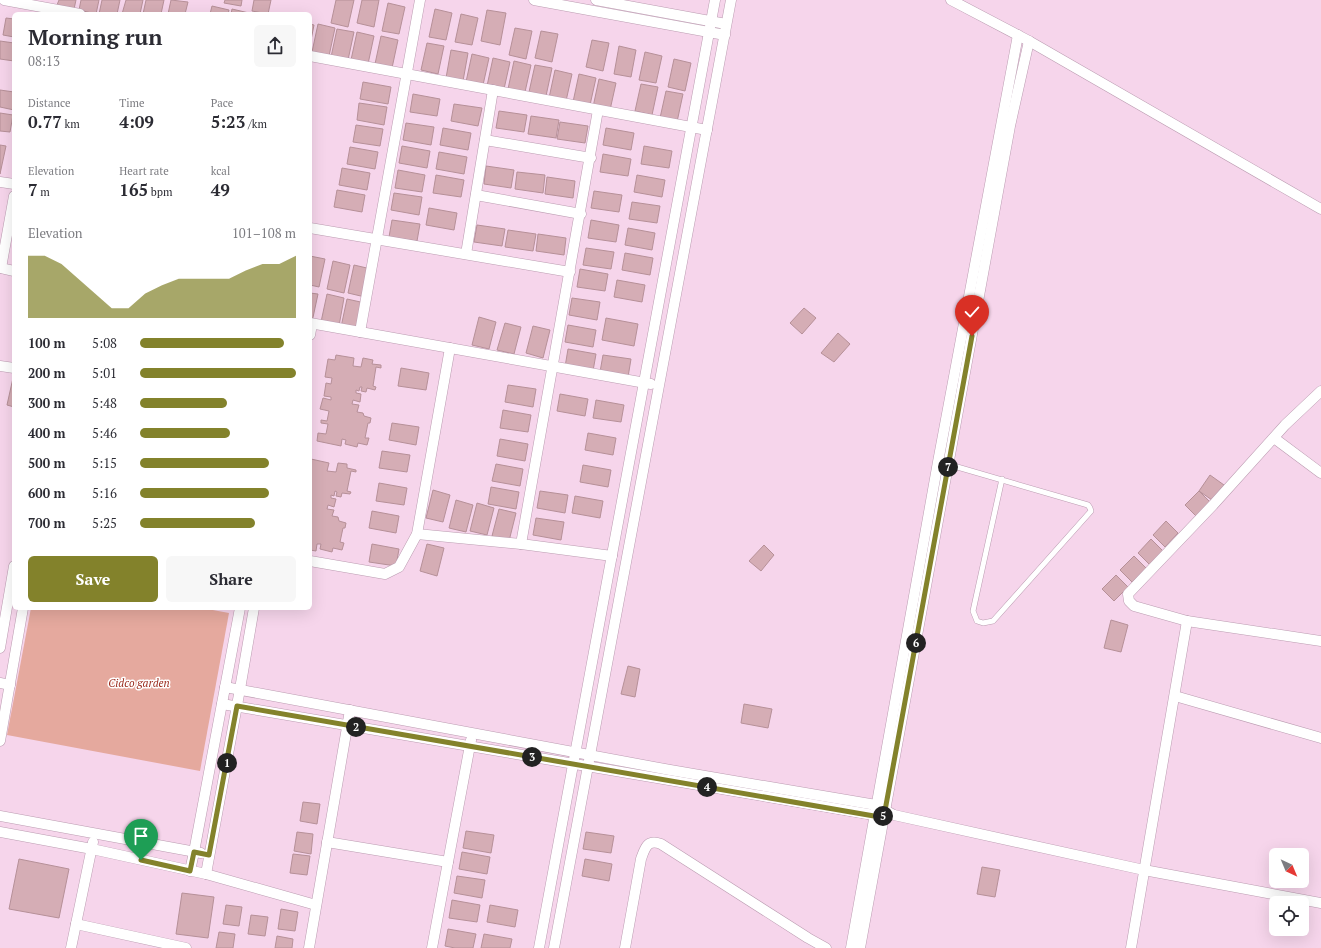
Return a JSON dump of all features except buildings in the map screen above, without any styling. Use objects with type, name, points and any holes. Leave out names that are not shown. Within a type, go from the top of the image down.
[{"type":"street","points":[[4,0],[71,12]]},
{"type":"street","points":[[360,332],[420,0]]},
{"type":"street","points":[[534,0],[725,35]]},
{"type":"street","points":[[596,0],[726,24]]},
{"type":"street","points":[[540,948],[715,0]]},
{"type":"street","points":[[555,948],[731,0]]},
{"type":"street","points":[[951,0],[1029,41],[1321,209]]},
{"type":"street","points":[[859,947],[1018,35]]},
{"type":"street","points":[[943,463],[1010,126],[1029,41]]},
{"type":"street","points":[[312,56],[707,130]]},
{"type":"street","points":[[466,254],[486,140],[493,90]]},
{"type":"street","points":[[521,544],[598,110]]},
{"type":"street","points":[[486,140],[590,158]]},
{"type":"street","points":[[0,182],[12,184]]},
{"type":"street","points":[[476,195],[580,214]]},
{"type":"street","points":[[12,207],[1,268],[12,270]]},
{"type":"street","points":[[312,228],[570,272]]},
{"type":"street","points":[[312,324],[659,386]]},
{"type":"street","points":[[312,561],[385,574],[398,568],[417,534],[450,348]]},
{"type":"street","points":[[0,366],[12,368]]},
{"type":"street","points":[[1320,394],[1285,425],[1213,506],[1128,594],[1129,601],[1134,606],[1187,621],[1321,641]]},
{"type":"street","points":[[1274,438],[1321,473]]},
{"type":"street","points":[[417,534],[521,544],[612,556]]},
{"type":"street","points":[[0,648],[2,626],[12,576]]},
{"type":"street","points":[[0,741],[5,684],[20,629],[23,610]]},
{"type":"street","points":[[190,871],[240,610]]},
{"type":"street","points":[[206,874],[254,610]]},
{"type":"street","points":[[601,616],[616,619]]},
{"type":"street","points":[[1131,948],[1187,621]]},
{"type":"street","points":[[2,626],[20,629]]},
{"type":"street","points":[[225,687],[576,752],[883,813],[1144,870],[1321,903]]},
{"type":"street","points":[[1175,696],[1321,738]]},
{"type":"street","points":[[222,704],[588,767],[883,813]]},
{"type":"street","points":[[309,948],[350,710]]},
{"type":"street","points":[[432,948],[472,733]]},
{"type":"street","points":[[0,816],[209,855]]},
{"type":"street","points":[[0,832],[92,849],[206,874],[316,905]]},
{"type":"street","points":[[71,948],[95,834]]},
{"type":"street","points":[[327,842],[448,862]]},
{"type":"street","points":[[625,948],[641,859],[645,848],[649,844],[655,842],[661,844],[826,948]]},
{"type":"street","points":[[76,924],[186,948]]},
{"type":"lane","points":[[943,463],[1002,479],[1088,505],[1091,511],[992,621],[984,623],[977,621],[973,611],[1002,479]]},
{"type":"green space","name":"Cidco garden","points":[[31,610],[213,610],[229,613],[200,771],[7,735]]},
{"type":"route","points":[[141,860],[190,871],[194,852],[209,855],[237,706],[874,816],[884,816],[972,336]]}]
